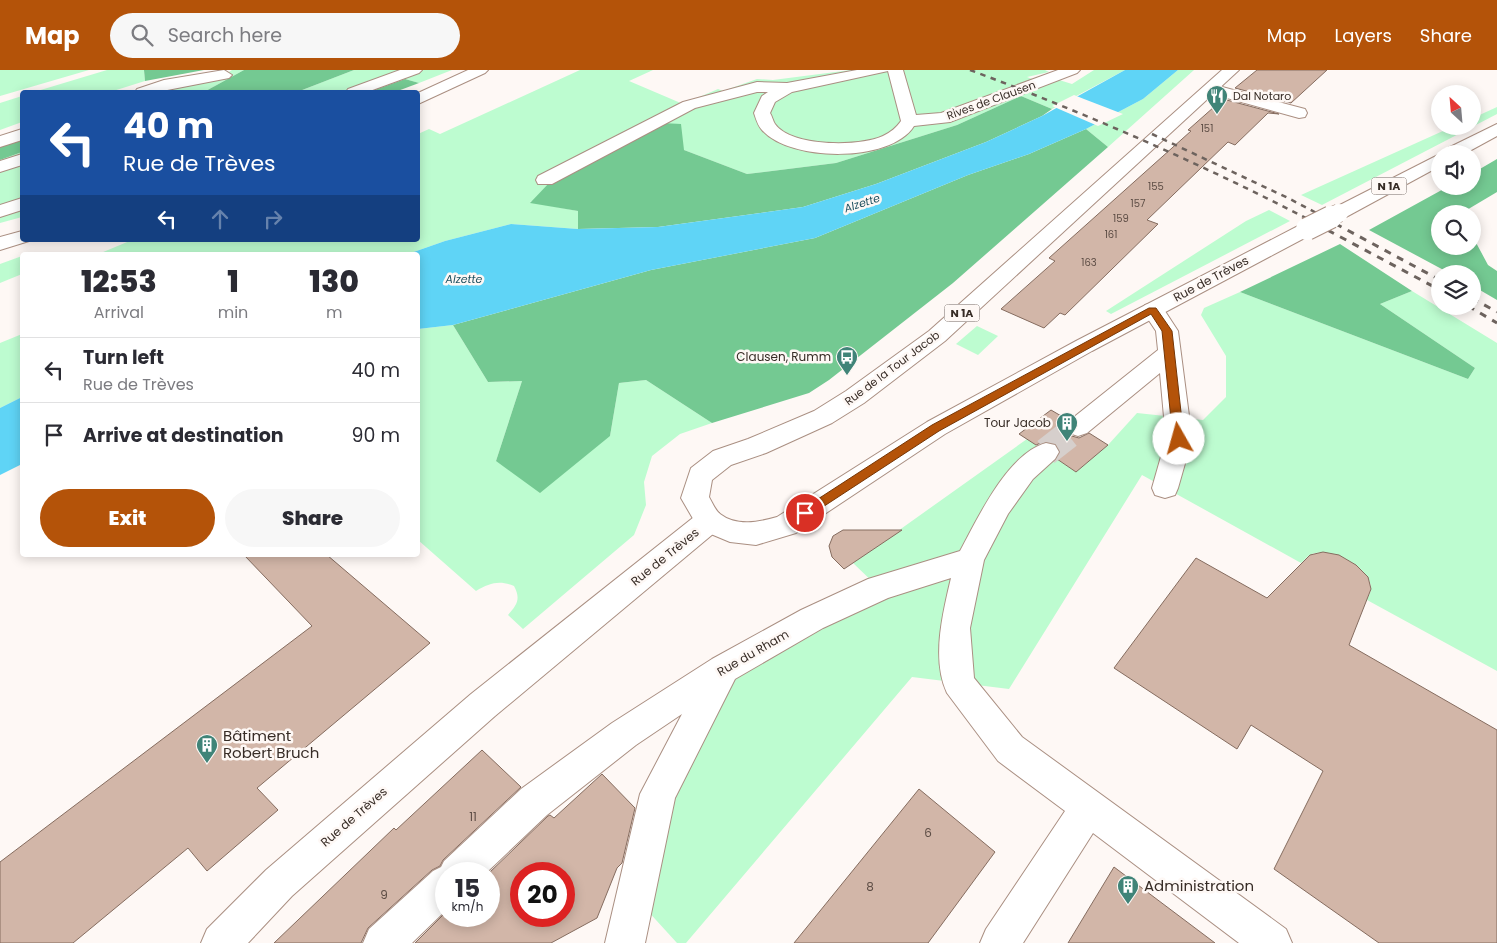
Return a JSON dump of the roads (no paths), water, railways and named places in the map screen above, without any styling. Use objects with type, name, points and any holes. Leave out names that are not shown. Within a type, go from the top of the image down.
[{"type":"main road","points":[[359,90],[414,70]]},
{"type":"main road","points":[[420,98],[480,70]]},
{"type":"main road","points":[[546,180],[689,105],[757,87],[787,88],[881,70]]},
{"type":"main road","points":[[787,88],[768,99],[762,112],[769,128],[789,140],[815,147],[846,149],[878,144],[900,134],[909,121],[895,70]]},
{"type":"main road","name":"Rives de Clausen","points":[[909,121],[944,118],[1072,70]]},
{"type":"main road","name":"Rue de la Tour Jacob","points":[[710,521],[695,498],[700,475],[722,458],[823,417],[855,398],[937,336],[1232,70]]},
{"type":"main road","points":[[149,90],[164,85],[228,72]]},
{"type":"main road","points":[[194,90],[228,72]]},
{"type":"main road","points":[[1211,89],[1299,113]]},
{"type":"main road","points":[[1467,145],[1497,129]]},
{"type":"main road","points":[[0,142],[20,135]]},
{"type":"main road","points":[[0,167],[20,160]]},
{"type":"main road","name":"Rue de Trèves","points":[[221,943],[279,883],[483,705],[710,521],[730,531],[756,534],[786,525],[936,428],[1153,310],[1431,164]]},
{"type":"main road","points":[[0,211],[20,205]]},
{"type":"main road","points":[[0,244],[20,238]]},
{"type":"main road","points":[[1153,310],[1167,331],[1179,439],[1165,488]]},
{"type":"main road","points":[[1078,427],[1169,353]]},
{"type":"main road","points":[[1046,452],[1024,472],[998,508],[970,560],[954,628],[958,683],[1010,748],[1272,943]]},
{"type":"main road","name":"Rue du Rham","points":[[470,862],[534,802],[624,734],[723,669],[812,619],[879,588],[970,560]]},
{"type":"main road","points":[[625,943],[658,794],[723,669]]},
{"type":"main road","points":[[1000,943],[1089,807]]},
{"type":"main road","points":[[383,943],[435,894]]},
{"type":"water","name":"Alzette","points":[[1125,70],[1178,70],[1143,99],[1086,129],[1029,154],[968,175],[815,238],[651,270],[453,325],[420,329],[420,252],[414,252],[445,241],[511,224],[578,229],[658,227],[803,207],[876,184],[986,142],[1042,116]]},
{"type":"water","points":[[20,398],[20,465],[0,475],[0,408]]},
{"type":"tunnel","points":[[1046,452],[1078,427]]},
{"type":"railway","points":[[970,70],[1056,103],[1140,139],[1224,177],[1306,218]]},
{"type":"railway","points":[[1152,134],[1326,218]]},
{"type":"railway","points":[[1303,217],[1431,285]]},
{"type":"railway","points":[[1323,217],[1431,275]]},
{"type":"railway","points":[[1481,303],[1497,312]]},
{"type":"railway","points":[[1481,314],[1497,323]]},
{"type":"place","name":"Dal Notaro","points":[[1217,115]]},
{"type":"place","name":"Clausen, Rumm","points":[[847,376]]},
{"type":"place","name":"Tour Jacob","points":[[1067,442]]},
{"type":"place","name":"Bâtiment Robert Bruch","points":[[207,764]]},
{"type":"place","name":"Administration","points":[[1128,905]]}]
